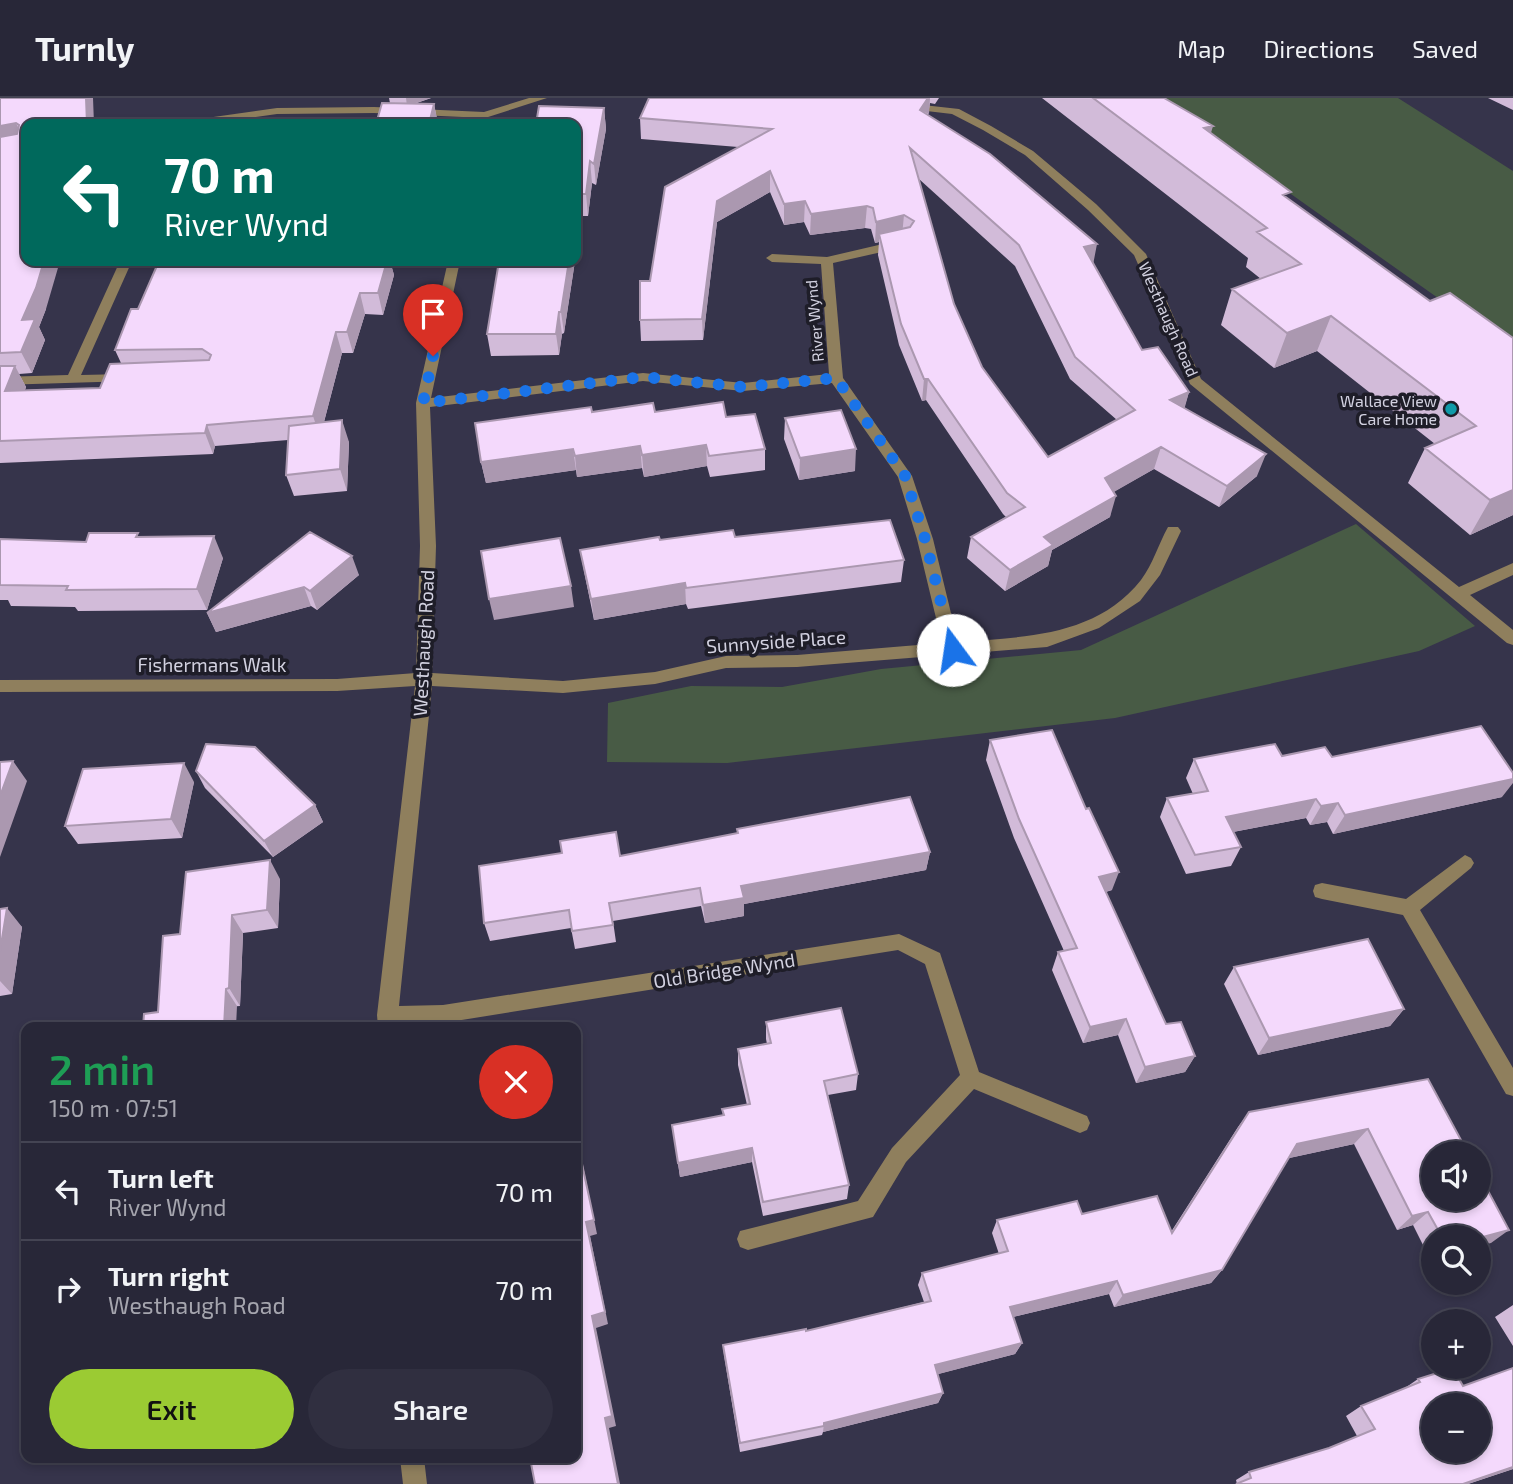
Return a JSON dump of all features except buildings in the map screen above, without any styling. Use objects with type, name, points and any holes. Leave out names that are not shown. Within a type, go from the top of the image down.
[{"type":"street","points":[[222,119],[277,111],[374,110],[484,119],[541,98]]},
{"type":"street","name":"Westhaugh Road","points":[[891,104],[955,111],[1029,153],[1093,207],[1140,254],[1195,381],[1513,639]]},
{"type":"street","name":"River Wynd","points":[[772,258],[827,261],[903,243]]},
{"type":"street","name":"River Wynd","points":[[827,261],[836,378],[905,476],[925,539],[953,650]]},
{"type":"street","points":[[73,378],[124,266]]},
{"type":"street","name":"Westhaugh Road","points":[[387,1021],[424,679],[428,546],[423,403],[453,266]]},
{"type":"street","points":[[0,382],[142,377]]},
{"type":"street","name":"River Wynd","points":[[423,403],[643,377],[743,387],[836,378]]},
{"type":"street","name":"Sunnyside Place","points":[[424,679],[563,687],[596,685],[655,678],[726,662],[797,661],[1047,641],[1086,629],[1125,604],[1154,573],[1172,531]]},
{"type":"street","points":[[1458,594],[1513,569]]},
{"type":"street","name":"Fishermans Walk","points":[[0,686],[337,685],[424,679]]},
{"type":"street","points":[[1409,908],[1465,863]]},
{"type":"street","points":[[1322,891],[1409,908],[1513,1087]]},
{"type":"street","name":"Old Bridge Wynd","points":[[387,1021],[899,942],[933,959],[971,1077]]},
{"type":"street","points":[[748,1239],[865,1210],[899,1155],[971,1077],[1080,1123]]},
{"type":"street","points":[[413,1463],[415,1484]]},
{"type":"green space","points":[[1147,98],[1398,98],[1513,171],[1513,351],[1172,110]]},
{"type":"green space","points":[[1356,524],[1475,626],[1419,651],[1115,718],[727,763],[607,762],[608,703],[691,686],[782,687],[881,669],[1081,650]]},
{"type":"place","name":"Wallace View Care Home","points":[[1451,409]]},
{"type":"route","points":[[433,356],[423,403],[643,377],[743,387],[836,378],[905,476],[925,539],[953,650]]}]
